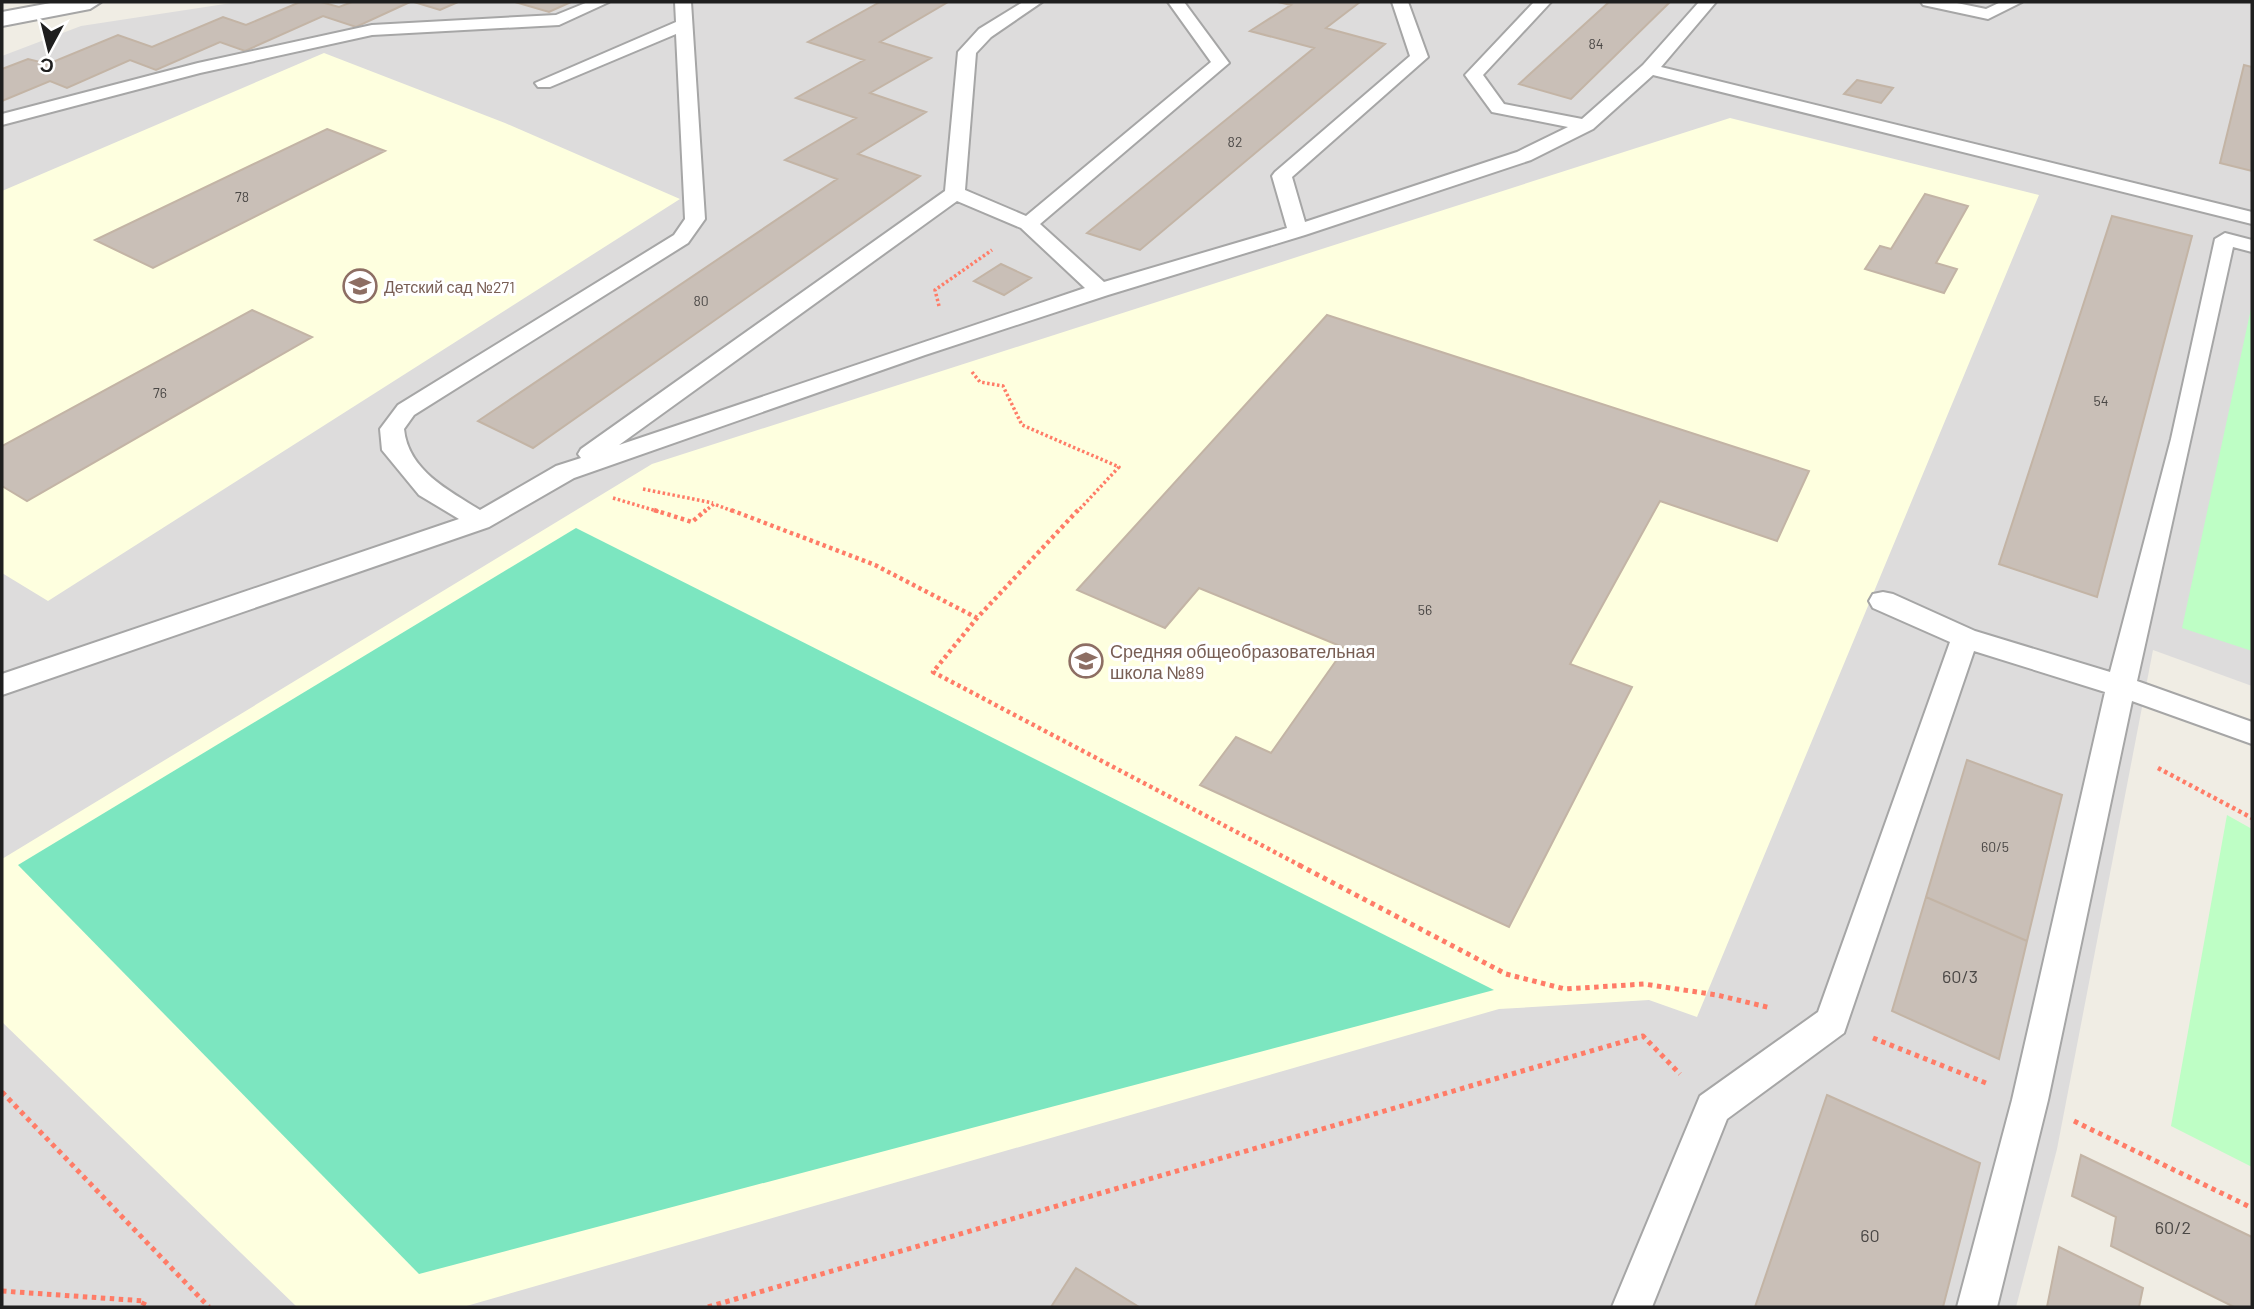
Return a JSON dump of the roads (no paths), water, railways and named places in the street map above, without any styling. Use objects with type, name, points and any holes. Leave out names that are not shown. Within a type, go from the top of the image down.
[{"type":"street","points":[[2,19],[90,2]]},
{"type":"lane","points":[[2,121],[198,68],[372,30],[559,20],[601,2]]},
{"type":"lane","points":[[480,521],[428,489],[394,450],[392,429],[407,410],[681,239],[695,219],[683,2]]},
{"type":"lane","points":[[2,685],[480,521],[565,472],[955,193],[967,52],[985,33],[1034,2]]},
{"type":"lane","points":[[1028,224],[1220,63],[1176,2]]},
{"type":"lane","points":[[1298,231],[1282,176],[1419,57],[1400,2]]},
{"type":"lane","points":[[1517,144],[1474,75],[1543,2]]},
{"type":"lane","points":[[565,472],[1100,290],[1298,231],[1517,144],[1586,125],[1649,69],[1707,2]]},
{"type":"lane","points":[[1929,2],[1989,14],[2014,2]]},
{"type":"lane","points":[[544,83],[684,25]]},
{"type":"lane","points":[[1649,69],[2252,218]]},
{"type":"lane","points":[[1497,108],[1586,125]]},
{"type":"lane","points":[[955,193],[1028,224],[1100,290]]},
{"type":"lane","points":[[1977,1307],[2029,1100],[2121,686],[2225,239],[2252,246]]},
{"type":"lane","points":[[1883,601],[1965,638],[2121,686],[2252,733]]},
{"type":"lane","points":[[1632,1307],[1713,1108],[1832,1022],[1965,638]]},
{"type":"place","name":"Детский сад №271","points":[[360,286]]},
{"type":"place","name":"Средняя общеобразовательная школа №89","points":[[1086,661]]}]
